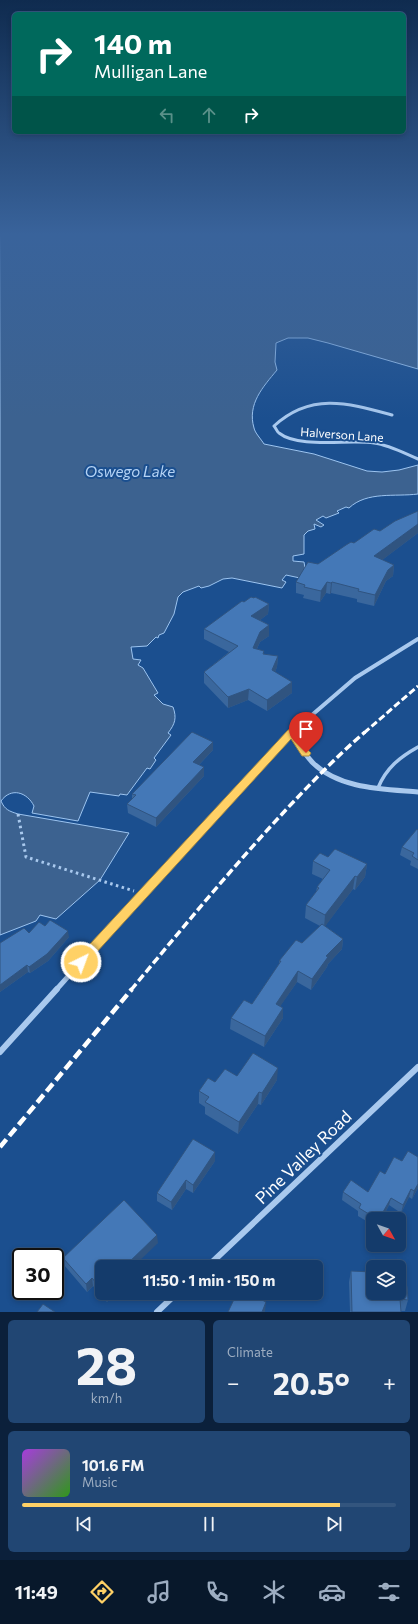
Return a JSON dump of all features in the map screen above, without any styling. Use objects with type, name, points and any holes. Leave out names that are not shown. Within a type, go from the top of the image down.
[{"type":"street","name":"Halverson Lane","points":[[392,415],[343,403],[328,402],[301,407],[281,418],[274,426],[279,434],[291,439],[311,442],[373,443],[418,459]]},
{"type":"street","points":[[0,1052],[142,894],[291,733],[355,678],[418,639]]},
{"type":"street","points":[[291,733],[313,763],[322,770],[349,783],[378,788],[418,792]]},
{"type":"street","name":"Pine Valley Road","points":[[214,1260],[418,1066]]},
{"type":"street","points":[[157,1312],[170,1300]]},
{"type":"lane","points":[[378,788],[386,769],[418,747]]},
{"type":"path","points":[[18,814],[26,858],[142,894]]},
{"type":"water","name":"Oswego Lake","points":[[0,296],[418,296],[418,369],[308,338],[288,338],[276,343],[275,362],[277,370],[258,396],[252,419],[255,430],[264,444],[314,454],[367,471],[382,472],[399,470],[418,465],[418,494],[382,496],[364,499],[349,508],[346,507],[337,511],[339,513],[326,518],[323,516],[316,520],[324,525],[321,527],[314,524],[315,529],[308,531],[304,535],[304,554],[293,556],[293,561],[304,562],[305,568],[300,578],[286,575],[282,580],[286,582],[282,588],[232,578],[223,579],[201,588],[199,586],[183,592],[178,597],[174,614],[164,633],[159,635],[158,638],[156,637],[147,646],[131,647],[133,659],[141,660],[138,665],[143,668],[158,693],[154,695],[163,704],[173,707],[175,714],[174,724],[168,733],[171,735],[154,758],[156,760],[150,769],[147,768],[127,795],[120,794],[119,796],[90,792],[78,821],[32,813],[34,806],[31,801],[19,793],[9,794],[1,801],[8,810],[18,814],[129,833],[100,880],[56,919],[40,915],[36,921],[0,935]]},
{"type":"building","points":[[418,511],[418,524],[374,556],[394,565],[388,570],[375,595],[332,582],[327,582],[321,591],[304,587],[305,585],[296,582],[308,562],[318,564],[351,542],[354,543],[374,529],[380,531],[395,521]]},
{"type":"building","points":[[251,597],[255,597],[269,604],[251,616],[269,625],[260,632],[253,648],[264,651],[263,654],[278,656],[272,670],[292,682],[267,700],[249,689],[228,697],[204,672],[238,646],[204,629],[242,601],[244,602]]},
{"type":"building","points":[[192,732],[213,742],[193,762],[204,767],[156,818],[127,804],[136,795],[132,794]]},
{"type":"building","points":[[417,829],[418,860],[412,856],[414,853],[402,847]]},
{"type":"building","points":[[335,849],[367,864],[357,877],[355,876],[325,915],[306,905],[330,870],[313,861],[320,853],[328,857]]},
{"type":"building","points":[[50,920],[68,931],[47,954],[29,967],[27,965],[0,985],[0,943],[24,928],[29,933],[39,922],[45,926]]},
{"type":"building","points":[[322,924],[343,939],[326,956],[328,957],[312,979],[298,971],[276,1004],[283,1008],[265,1036],[231,1018],[244,1000],[252,1004],[281,961],[279,961],[296,940],[302,943]]},
{"type":"building","points":[[253,1053],[278,1068],[262,1093],[259,1092],[239,1122],[205,1102],[209,1097],[199,1091],[208,1078],[215,1082],[225,1069],[237,1076]]},
{"type":"building","points":[[193,1139],[215,1152],[193,1185],[186,1180],[171,1202],[157,1193]]},
{"type":"building","points":[[408,1151],[418,1157],[418,1184],[414,1191],[411,1189],[403,1205],[391,1198],[383,1212],[366,1212],[359,1208],[361,1204],[343,1192],[351,1180],[368,1192],[380,1171],[385,1174],[394,1157],[402,1161]]},
{"type":"building","points":[[124,1200],[157,1235],[131,1260],[95,1260],[95,1282],[92,1278],[86,1284],[64,1259],[64,1257]]},
{"type":"building","points":[[351,1271],[366,1272],[366,1300],[400,1300],[401,1312],[352,1312]]},
{"type":"building","points":[[406,1286],[407,1286],[408,1300],[406,1300]]},
{"type":"building","points":[[234,1300],[262,1300],[266,1302],[262,1312],[228,1312]]},
{"type":"building","points":[[43,1304],[55,1312],[37,1312]]},
{"type":"railway","points":[[364,733],[418,686]]},
{"type":"railway","points":[[131,990],[206,900],[263,835],[323,771],[365,732]]},
{"type":"railway","points":[[0,1147],[132,989]]},
{"type":"route","points":[[81,962],[291,733],[306,753]]}]
